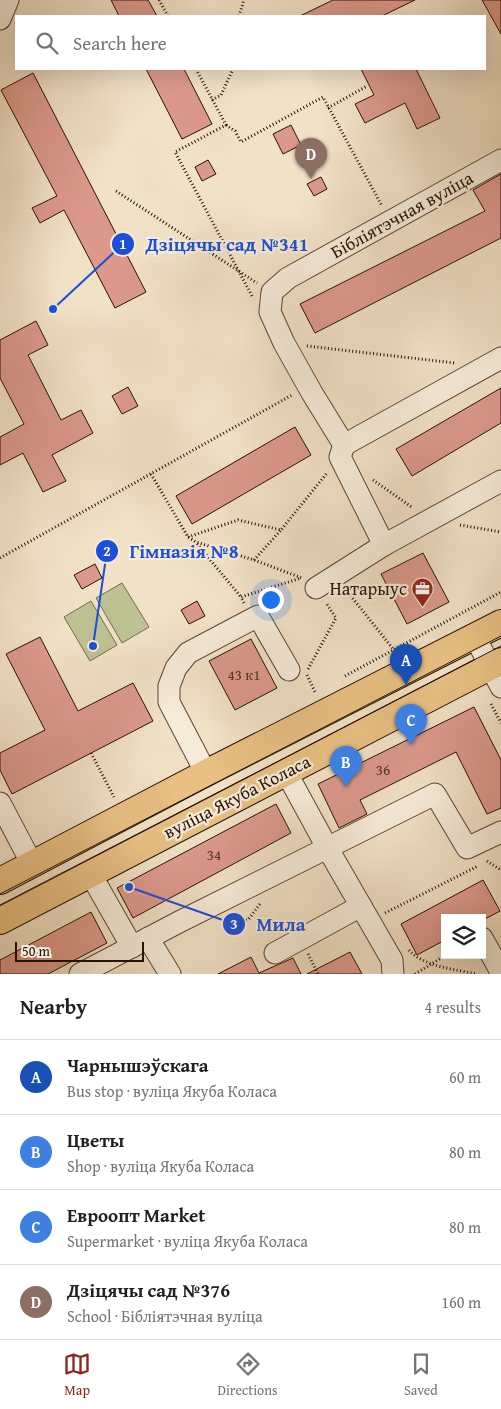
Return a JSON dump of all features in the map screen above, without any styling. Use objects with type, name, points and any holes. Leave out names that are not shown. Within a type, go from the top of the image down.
[{"type":"main road","name":"вуліца Якуба Коласа","points":[[0,881],[206,773],[501,623]]},
{"type":"main road","name":"вуліца Якуба Коласа","points":[[0,921],[286,772],[497,672]]},
{"type":"street","points":[[0,19],[8,0]]},
{"type":"street","name":"Бібліятэчная вуліца","points":[[262,294],[501,160]]},
{"type":"street","points":[[262,294],[284,343],[342,451],[384,545]]},
{"type":"street","points":[[342,451],[493,362]]},
{"type":"street","points":[[309,579],[334,576],[384,545],[501,481]]},
{"type":"street","points":[[206,773],[169,702],[169,686],[176,668],[188,653],[258,616],[289,670]]},
{"type":"street","points":[[475,637],[497,672]]},
{"type":"street","points":[[286,772],[392,960],[393,974]]},
{"type":"street","points":[[80,974],[434,794],[467,848],[501,832]]},
{"type":"street","points":[[0,803],[32,864]]},
{"type":"street","points":[[90,873],[140,943],[170,974]]},
{"type":"street","points":[[275,952],[365,914]]},
{"type":"street","points":[[486,945],[501,972]]},
{"type":"path","points":[[159,0],[167,15]]},
{"type":"path","points":[[239,15],[244,0]]},
{"type":"path","points":[[197,70],[226,125],[235,131],[241,142],[323,97],[390,222]]},
{"type":"path","points":[[212,100],[221,95],[233,70]]},
{"type":"path","points":[[328,108],[367,86]]},
{"type":"path","points":[[226,125],[175,152],[240,272],[262,294]]},
{"type":"path","points":[[116,191],[240,272],[262,294]]},
{"type":"path","points":[[284,343],[493,362]]},
{"type":"path","points":[[0,558],[299,391]]},
{"type":"path","points":[[254,560],[281,530],[342,451]]},
{"type":"path","points":[[151,474],[188,537],[196,542],[309,579],[336,618],[306,673],[315,692]]},
{"type":"path","points":[[188,537],[238,520],[281,530]]},
{"type":"path","points":[[196,542],[241,597],[252,619]]},
{"type":"path","points":[[334,576],[394,650]]},
{"type":"path","points":[[241,597],[309,579]]},
{"type":"path","points":[[91,753],[114,796]]},
{"type":"path","points":[[365,914],[494,858]]},
{"type":"path","points":[[487,861],[501,870]]},
{"type":"path","points":[[407,948],[413,955],[432,964],[476,974]]},
{"type":"path","points":[[415,974],[441,958]]},
{"type":"green space","points":[[122,583],[149,627],[122,643],[96,598]]},
{"type":"green space","points":[[91,601],[117,645],[90,661],[64,617]]},
{"type":"building","points":[[111,0],[148,0],[156,15],[118,15]]},
{"type":"building","points":[[333,0],[415,0],[384,15],[302,15]]},
{"type":"building","points":[[482,0],[501,0],[501,34]]},
{"type":"building","points":[[147,70],[185,70],[212,124],[182,139]]},
{"type":"building","points":[[362,70],[416,70],[440,118],[417,129],[405,103],[365,123],[355,104],[374,95]]},
{"type":"building","points":[[33,73],[146,292],[115,308],[64,210],[40,223],[32,208],[57,196],[1,90]]},
{"type":"building","points":[[291,125],[301,145],[283,154],[273,134]]},
{"type":"building","points":[[208,160],[216,174],[202,181],[195,167]]},
{"type":"building","points":[[501,174],[501,238],[315,333],[300,304],[485,211],[473,190]]},
{"type":"building","points":[[321,177],[327,189],[314,196],[307,184]]},
{"type":"building","points":[[36,321],[48,345],[28,355],[61,420],[81,410],[93,433],[52,455],[66,481],[43,492],[23,453],[0,465],[0,437],[24,424],[0,378],[0,340]]},
{"type":"building","points":[[128,387],[138,406],[122,414],[112,396]]},
{"type":"building","points":[[501,388],[501,423],[412,476],[396,449]]},
{"type":"building","points":[[295,427],[311,455],[192,524],[176,496]]},
{"type":"building","points":[[423,553],[449,602],[407,624],[381,574]]},
{"type":"building","points":[[95,564],[102,578],[82,589],[74,575]]},
{"type":"building","points":[[197,601],[205,616],[189,624],[181,610]]},
{"type":"building","points":[[40,637],[78,711],[133,683],[153,721],[12,794],[0,770],[0,753],[45,730],[6,654]]},
{"type":"building","points":[[251,639],[277,688],[235,710],[209,661]]},
{"type":"building","points":[[474,707],[501,760],[501,808],[487,814],[456,752],[360,800],[367,814],[339,828],[318,784]]},
{"type":"building","points":[[276,804],[291,833],[133,918],[117,888]]},
{"type":"building","points":[[483,880],[500,911],[487,918],[486,914],[441,914],[441,942],[417,955],[401,924]]},
{"type":"building","points":[[91,912],[107,943],[48,974],[0,974],[0,960]]},
{"type":"building","points":[[350,952],[362,974],[307,974]]},
{"type":"building","points":[[251,957],[259,973],[293,958],[301,974],[218,974]]},
{"type":"tram line","points":[[0,894],[501,636]]},
{"type":"tram line","points":[[0,905],[501,646]]},
{"type":"place","name":"Дзіцячы сад №376","points":[[311,179]]},
{"type":"place","name":"Дзіцячы сад №341","points":[[53,309]]},
{"type":"place","name":"Натарыус","points":[[423,608]]},
{"type":"place","name":"Гімназія №8","points":[[93,646]]},
{"type":"place","name":"Чарнышэўскага","points":[[406,685]]},
{"type":"place","name":"Евроопт Market","points":[[411,745]]},
{"type":"place","name":"Цветы","points":[[346,787]]},
{"type":"place","name":"Мила","points":[[129,887]]}]
